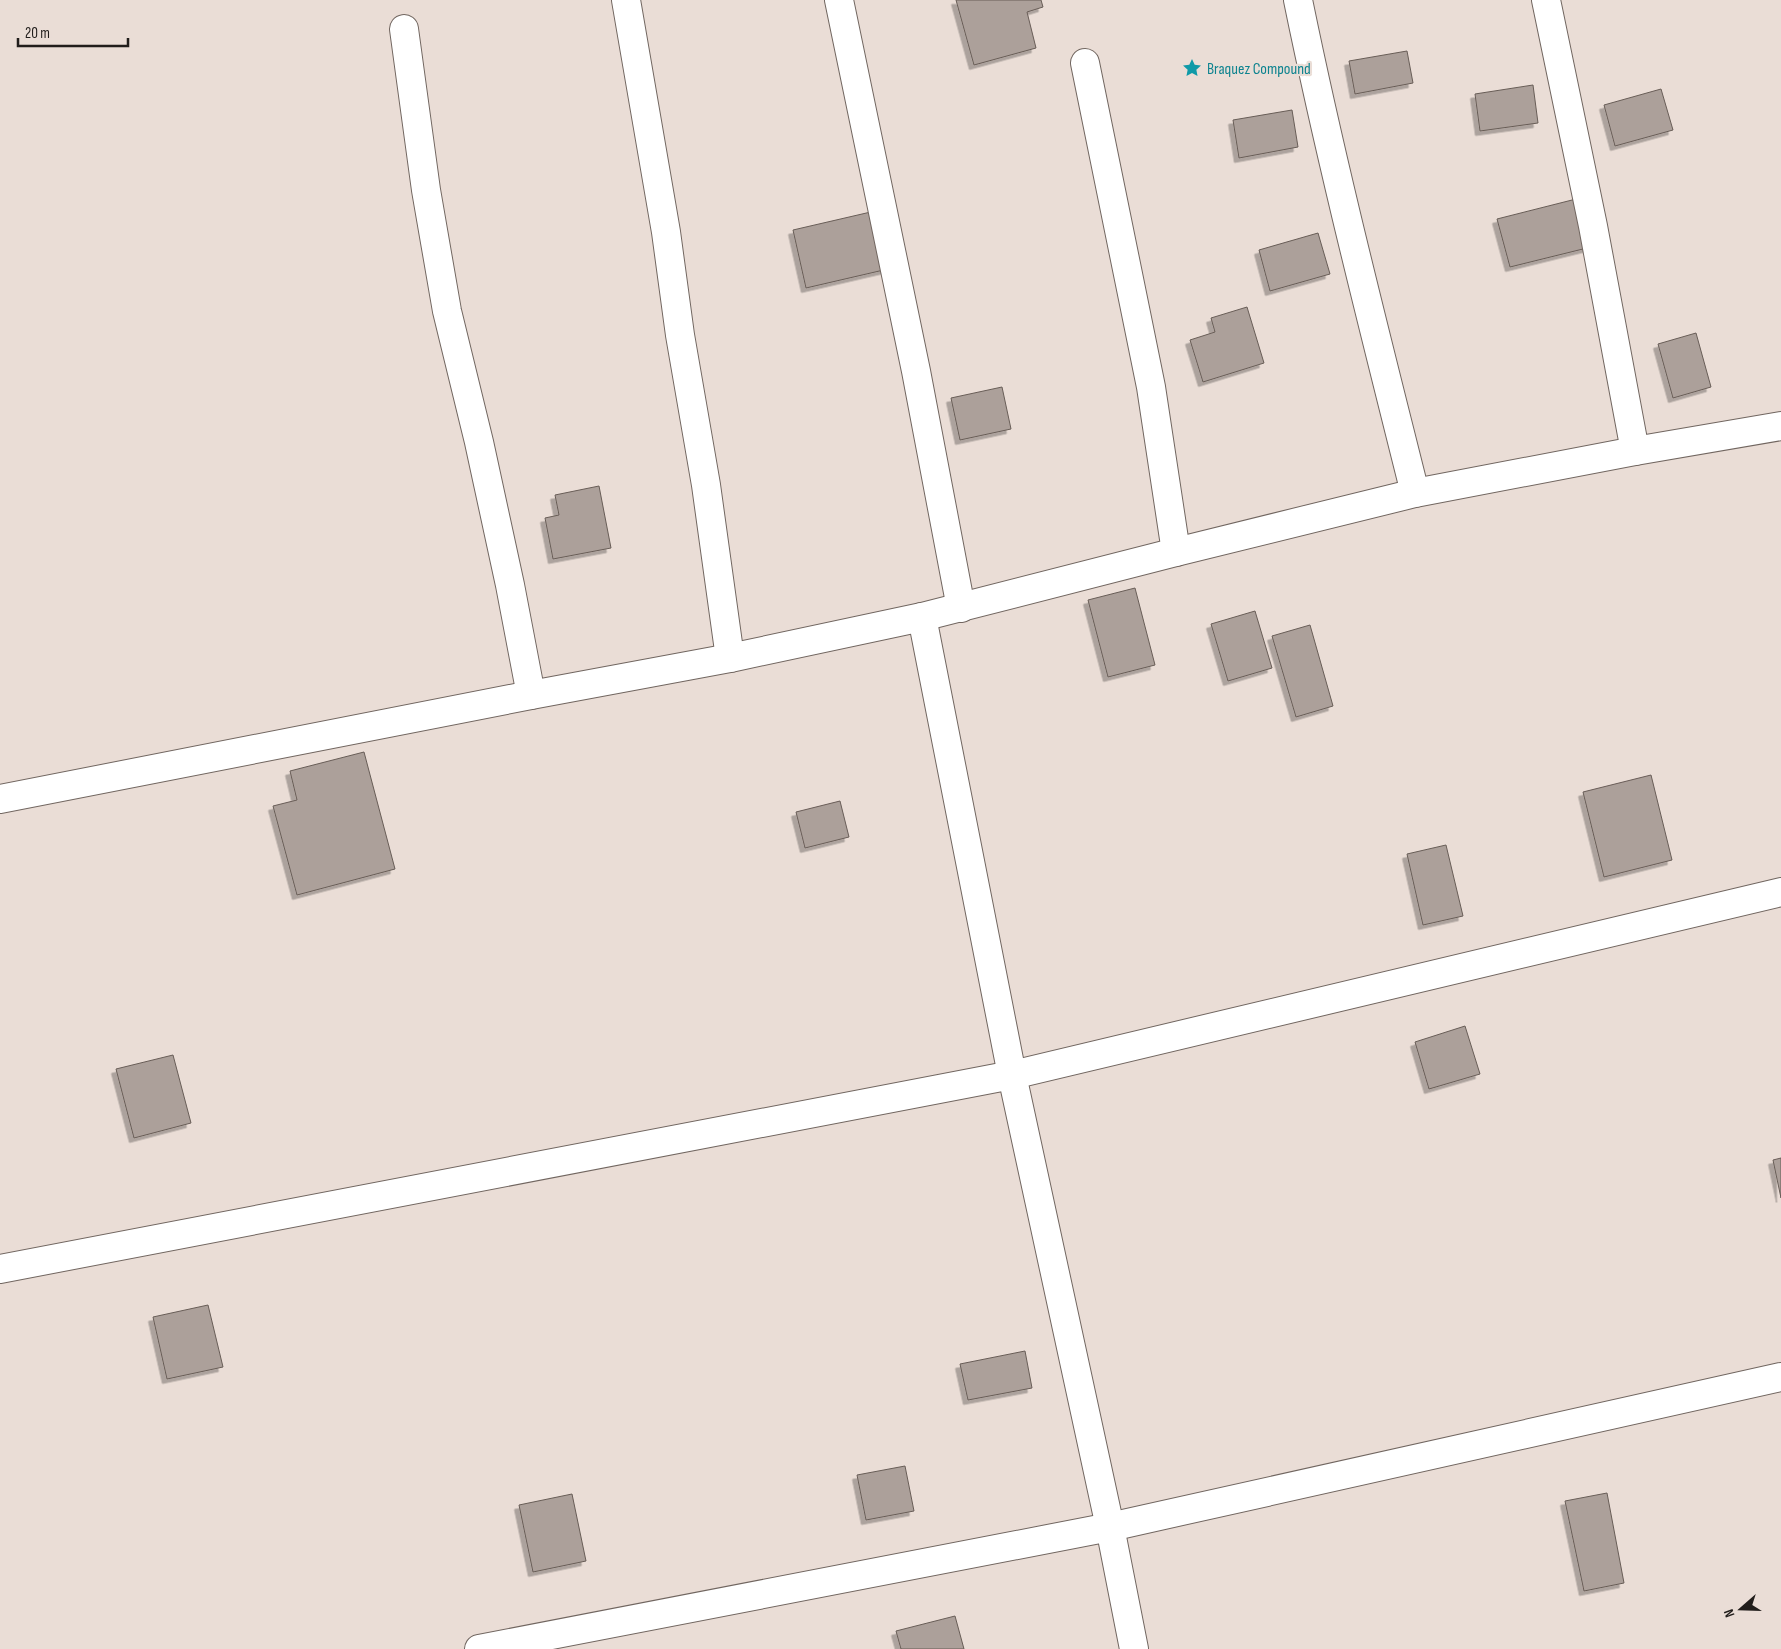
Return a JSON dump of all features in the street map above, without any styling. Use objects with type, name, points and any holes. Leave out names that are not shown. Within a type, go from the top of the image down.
[{"type":"street","points":[[626,0],[663,213],[680,335],[706,485],[730,658]]},
{"type":"street","points":[[838,0],[916,371],[962,608]]},
{"type":"street","points":[[1298,0],[1320,109],[1415,494]]},
{"type":"street","points":[[1546,0],[1594,226],[1635,451]]},
{"type":"street","points":[[404,29],[426,190],[447,311],[479,442],[531,695]]},
{"type":"street","points":[[1085,63],[1151,387],[1176,552]]},
{"type":"street","points":[[0,799],[730,658],[922,618],[1176,552],[1415,494],[1635,451],[1781,426]]},
{"type":"street","points":[[922,618],[1012,1075],[1110,1527],[1134,1649]]},
{"type":"street","points":[[0,1269],[1012,1075],[1781,892]]},
{"type":"street","points":[[480,1649],[1110,1527],[1781,1377]]},
{"type":"building","points":[[956,0],[1041,0],[1043,7],[1027,12],[1036,48],[974,65]]},
{"type":"building","points":[[1407,51],[1413,83],[1355,94],[1349,61]]},
{"type":"building","points":[[1533,85],[1538,123],[1480,131],[1475,94]]},
{"type":"building","points":[[1661,89],[1673,130],[1615,146],[1604,105]]},
{"type":"building","points":[[1292,110],[1298,147],[1239,158],[1233,120]]},
{"type":"building","points":[[1580,198],[1591,247],[1510,267],[1497,219]]},
{"type":"building","points":[[875,211],[888,269],[806,288],[793,230]]},
{"type":"building","points":[[1318,233],[1330,274],[1270,291],[1259,250]]},
{"type":"building","points":[[1247,307],[1264,363],[1203,382],[1190,340],[1215,332],[1211,318]]},
{"type":"building","points":[[1696,333],[1711,387],[1673,398],[1658,344]]},
{"type":"building","points":[[1002,387],[1011,429],[960,440],[951,398]]},
{"type":"building","points":[[599,486],[611,548],[553,559],[545,518],[559,515],[555,495]]},
{"type":"building","points":[[1135,588],[1155,665],[1108,677],[1088,600]]},
{"type":"building","points":[[1255,611],[1272,668],[1228,681],[1211,624]]},
{"type":"building","points":[[1310,625],[1333,706],[1296,717],[1272,636]]},
{"type":"building","points":[[364,752],[395,869],[297,895],[273,806],[297,800],[290,771]]},
{"type":"building","points":[[1651,775],[1672,860],[1604,877],[1583,792]]},
{"type":"building","points":[[840,801],[849,837],[805,848],[796,812]]},
{"type":"building","points":[[1446,845],[1463,916],[1423,925],[1407,854]]},
{"type":"building","points":[[1465,1026],[1480,1074],[1429,1089],[1415,1042]]},
{"type":"building","points":[[173,1055],[191,1123],[134,1138],[116,1069]]},
{"type":"building","points":[[1781,1158],[1781,1198],[1773,1160]]},
{"type":"building","points":[[208,1305],[223,1367],[167,1379],[153,1317]]},
{"type":"building","points":[[1025,1351],[1032,1388],[968,1400],[960,1364]]},
{"type":"building","points":[[905,1466],[914,1511],[866,1520],[857,1475]]},
{"type":"building","points":[[1607,1493],[1624,1583],[1584,1591],[1565,1501]]},
{"type":"building","points":[[572,1494],[586,1561],[533,1572],[519,1505]]},
{"type":"building","points":[[955,1616],[964,1649],[901,1649],[896,1631]]},
{"type":"place","name":"Braquez Compound","points":[[1192,68]]}]
